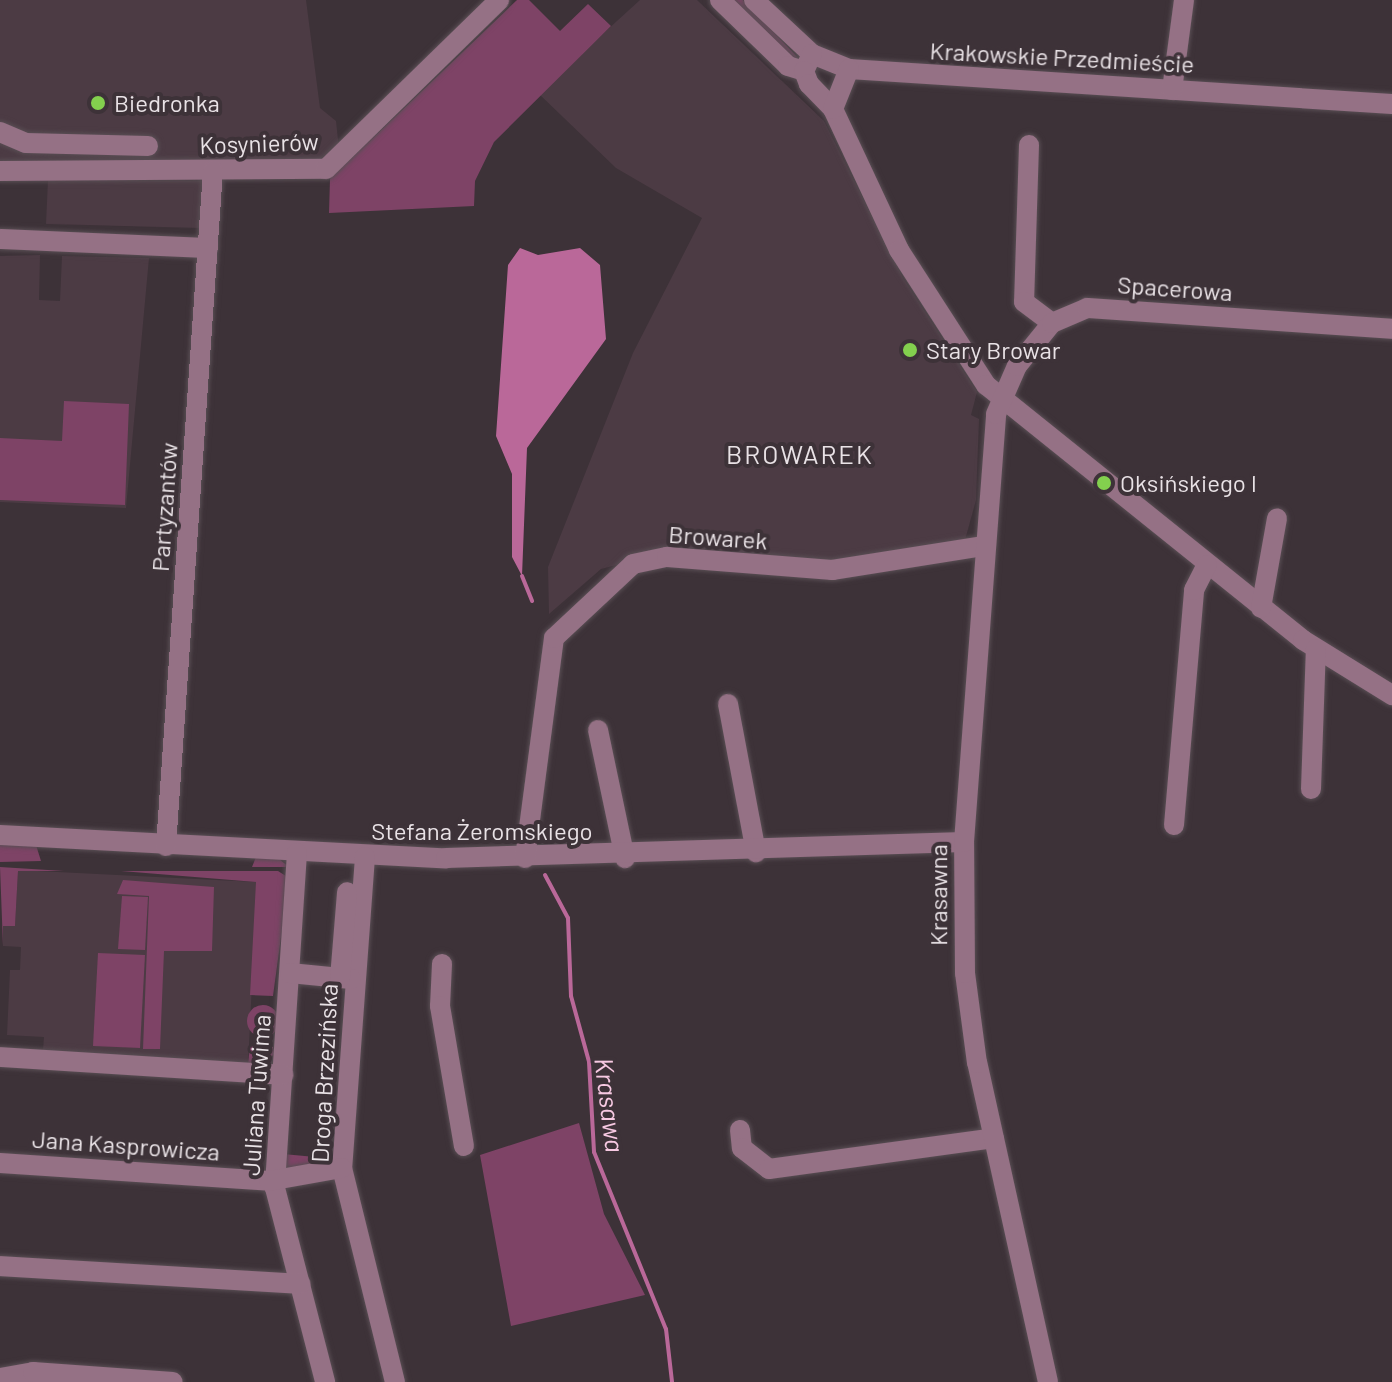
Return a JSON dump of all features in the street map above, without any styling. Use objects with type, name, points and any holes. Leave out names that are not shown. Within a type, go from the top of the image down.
[{"type":"street","name":"Kosynierów","points":[[0,171],[315,172],[337,163],[499,0]]},
{"type":"street","points":[[720,0],[788,66],[808,62],[899,250],[1001,401],[1261,608],[1316,649],[1392,695]]},
{"type":"street","name":"Krakowskie Przedmieście","points":[[754,0],[808,62],[849,69],[1392,104]]},
{"type":"street","points":[[1172,90],[1184,0]]},
{"type":"street","points":[[833,109],[849,69]]},
{"type":"street","points":[[0,132],[26,143],[148,146]]},
{"type":"street","points":[[1001,401],[1052,323],[1024,302],[1029,145]]},
{"type":"street","name":"Partyzantów","points":[[166,846],[213,171]]},
{"type":"street","points":[[0,239],[208,248]]},
{"type":"street","name":"Spacerowa","points":[[1052,323],[1087,308],[1392,329]]},
{"type":"street","name":"Krasawna","points":[[1001,401],[984,546],[964,842],[970,1018],[1048,1382]]},
{"type":"street","points":[[1261,608],[1277,518]]},
{"type":"street","name":"Browarek","points":[[525,858],[554,638],[633,564],[667,557],[832,570],[984,546]]},
{"type":"street","points":[[1174,825],[1194,590],[1207,565]]},
{"type":"street","points":[[1311,789],[1316,649]]},
{"type":"street","points":[[728,704],[756,852]]},
{"type":"street","points":[[598,730],[625,858]]},
{"type":"street","name":"Stefana Żeromskiego","points":[[0,835],[365,857],[625,858],[964,842]]},
{"type":"street","name":"Juliana Tuwima","points":[[297,853],[276,1181],[325,1382]]},
{"type":"street","name":"Droga Brzezińska","points":[[365,857],[348,979],[342,1168],[395,1382]]},
{"type":"street","points":[[290,973],[348,979],[347,892]]},
{"type":"street","points":[[442,964],[440,1006],[464,1146]]},
{"type":"street","points":[[0,1057],[283,1075]]},
{"type":"street","points":[[740,1130],[742,1148],[769,1169],[994,1138]]},
{"type":"street","name":"Jana Kasprowicza","points":[[0,1163],[276,1181],[342,1168]]},
{"type":"street","points":[[0,1266],[300,1284]]},
{"type":"street","points":[[0,1378],[33,1372],[173,1382]]},
{"type":"shaded area","points":[[0,0],[306,0],[320,108],[336,121],[339,149],[317,161],[0,161]]},
{"type":"shaded area","points":[[517,0],[529,0],[560,31],[588,4],[611,26],[494,142],[475,181],[474,206],[329,213],[330,179]]},
{"type":"shaded area","points":[[640,0],[697,0],[824,121],[903,278],[977,392],[971,415],[979,419],[976,500],[965,540],[825,567],[726,550],[662,553],[601,569],[549,614],[548,567],[633,353],[702,218],[616,168],[538,93]]},
{"type":"shaded area","points":[[724,0],[743,0],[799,59],[797,62]]},
{"type":"shaded area","points":[[48,180],[203,181],[201,228],[46,224]]},
{"type":"shaded area","points":[[520,248],[538,255],[580,248],[600,265],[606,339],[527,448],[522,576],[512,557],[512,474],[496,436],[508,265]]},
{"type":"shaded area","points":[[40,255],[39,300],[60,301],[62,256],[149,258],[126,508],[0,502],[0,256]]},
{"type":"shaded area","points":[[64,401],[129,404],[125,505],[0,500],[0,438],[62,441]]},
{"type":"shaded area","points":[[0,842],[36,845],[41,861],[0,862]]},
{"type":"shaded area","points":[[256,857],[279,859],[289,867],[252,867]]},
{"type":"shaded area","points":[[0,867],[64,871],[18,871],[15,926],[3,926],[3,946]]},
{"type":"shaded area","points":[[18,870],[257,882],[248,1065],[43,1050],[44,1037],[7,1035],[10,970],[20,970],[21,947],[3,946],[3,925],[15,925]]},
{"type":"shaded area","points":[[121,871],[278,871],[289,878],[273,996],[250,995],[256,882]]},
{"type":"shaded area","points":[[123,880],[214,887],[212,951],[164,951],[160,1049],[143,1049],[149,896],[117,894]]},
{"type":"shaded area","points":[[122,896],[148,897],[145,950],[118,949]]},
{"type":"shaded area","points":[[98,953],[145,955],[140,1048],[93,1046]]},
{"type":"shaded area","points":[[263,1005],[275,1009],[279,1021],[275,1033],[263,1037],[251,1033],[247,1021],[251,1009]]},
{"type":"shaded area","points":[[250,1045],[273,1047],[274,1054],[264,1065],[248,1065]]},
{"type":"shaded area","points":[[579,1123],[604,1214],[645,1295],[511,1326],[480,1155]]},
{"type":"shaded area","points":[[283,1154],[337,1159],[285,1170]]},
{"type":"waterway","name":"Krasawa","points":[[522,576],[532,601]]},
{"type":"waterway","name":"Krasawa","points":[[545,875],[568,918],[571,996],[589,1062],[594,1152],[666,1329],[672,1382]]},
{"type":"place","name":"Biedronka","points":[[98,103]]},
{"type":"place","name":"Stary Browar","points":[[910,350]]},
{"type":"place","name":"Oksińskiego I","points":[[1104,483]]},
{"type":"district","name":"BROWAREK","points":[[800,454]]}]
